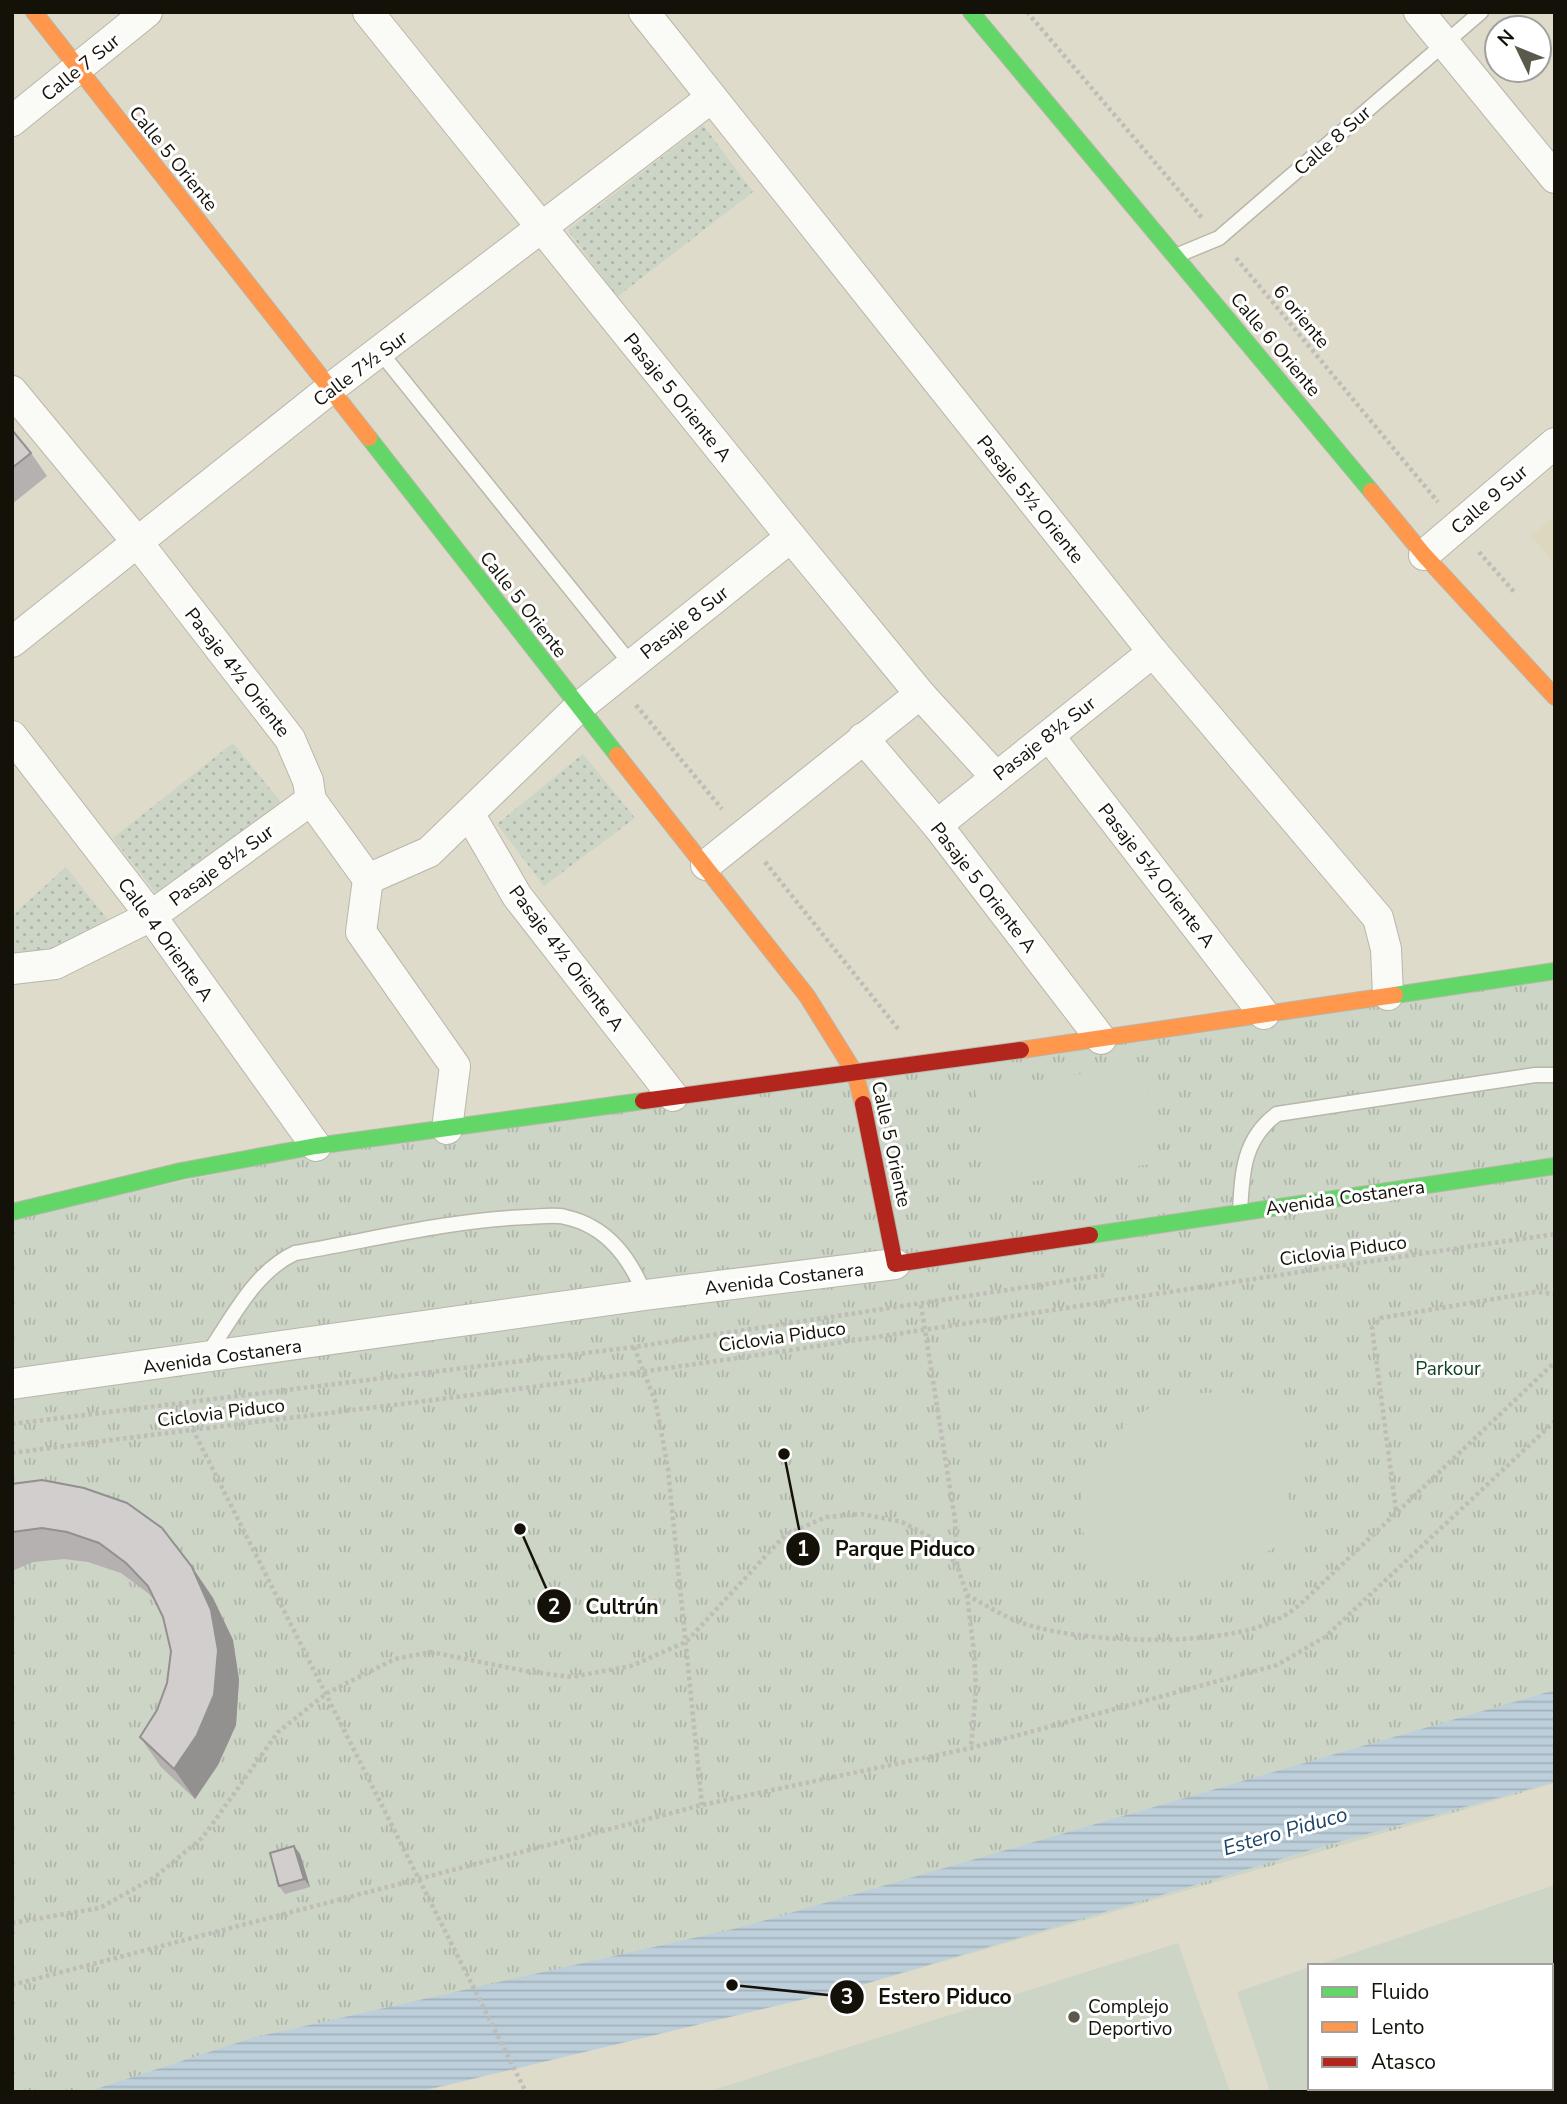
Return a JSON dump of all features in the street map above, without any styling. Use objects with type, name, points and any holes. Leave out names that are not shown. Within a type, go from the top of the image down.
[{"type":"street","name":"Calle 5 Oriente","points":[[34,12],[76,69],[331,388],[578,708],[706,865],[807,996],[855,1073],[873,1142],[895,1264]]},
{"type":"street","name":"Calle 7 Sur","points":[[12,121],[147,12]]},
{"type":"street","name":"Pasaje 5 Oriente A","points":[[368,12],[791,537],[920,694],[995,776]]},
{"type":"street","name":"Pasaje 5½ Oriente","points":[[644,12],[1153,652],[1378,918],[1386,949],[1388,995]]},
{"type":"street","name":"Calle 6 Oriente","points":[[971,12],[1424,555],[1555,697]]},
{"type":"street","points":[[1419,12],[1555,178]]},
{"type":"street","name":"Calle 7½ Sur","points":[[12,642],[331,388],[381,353],[711,98]]},
{"type":"street","name":"Pasaje 4½ Oriente","points":[[12,391],[138,543],[290,739],[308,781],[311,800],[368,879]]},
{"type":"street","name":"Calle 9 Sur","points":[[1424,555],[1555,443]]},
{"type":"street","name":"Pasaje 8 Sur","points":[[578,708],[791,537]]},
{"type":"street","name":"Pasaje 8½ Sur","points":[[937,825],[1153,652]]},
{"type":"street","points":[[706,865],[920,694]]},
{"type":"street","points":[[447,1129],[455,1066],[361,932],[368,879],[429,852],[578,708]]},
{"type":"street","name":"Calle 4 Oriente A","points":[[12,736],[151,916],[316,1146]]},
{"type":"street","name":"Pasaje 5½ Oriente A","points":[[1049,736],[1264,1014]]},
{"type":"street","name":"Pasaje 5 Oriente A","points":[[863,738],[937,825],[1101,1039]]},
{"type":"street","name":"Pasaje 8½ Sur","points":[[12,969],[55,964],[151,916],[311,800]]},
{"type":"street","name":"Pasaje 4½ Oriente A","points":[[470,815],[517,896],[673,1096]]},
{"type":"street","points":[[12,1212],[181,1171],[316,1146],[1101,1039],[1555,971]]},
{"type":"street","name":"Avenida Costanera","points":[[12,1384],[645,1295],[895,1264],[1555,1166]]},
{"type":"lane","name":"Calle 8 Sur","points":[[1175,256],[1220,238],[1481,12]]},
{"type":"lane","points":[[381,353],[631,664]]},
{"type":"lane","points":[[1240,1212],[1246,1154],[1254,1138],[1277,1114],[1535,1075],[1555,1075]]},
{"type":"lane","points":[[204,1359],[250,1292],[280,1259],[295,1253],[497,1219],[564,1216],[594,1230],[617,1247],[632,1263],[645,1295]]},
{"type":"path","name":"6 oriente","points":[[1027,12],[1220,238],[1519,598]]},
{"type":"path","name":"Ciclovia Piduco","points":[[12,1454],[641,1371],[925,1330],[1196,1285],[1555,1234]]},
{"type":"path","points":[[12,1424],[634,1347],[1118,1272]]},
{"type":"path","points":[[1396,1511],[1372,1328],[1381,1318],[1535,1292],[1555,1294]]},
{"type":"path","points":[[921,1304],[955,1520],[957,1565],[967,1595],[976,1690],[971,1748]]},
{"type":"path","points":[[634,1347],[641,1371],[656,1403],[668,1469],[702,1805]]},
{"type":"path","points":[[967,1595],[1016,1620],[1051,1630],[1114,1638],[1175,1640],[1228,1633],[1276,1620],[1296,1608],[1555,1362]]},
{"type":"path","points":[[180,1404],[526,2092]]},
{"type":"path","points":[[12,1985],[419,1881],[702,1805],[971,1748],[1277,1665],[1325,1637],[1555,1421]]},
{"type":"path","points":[[12,1923],[100,1908],[155,1877],[203,1837],[278,1731],[327,1693],[394,1659],[431,1652],[526,1671],[572,1677],[631,1667],[686,1642],[785,1535],[826,1517],[862,1514],[902,1522],[934,1539],[957,1565]]},
{"type":"shaded area","points":[[1555,516],[1555,564],[1531,536]]},
{"type":"green space","points":[[703,125],[753,192],[617,297],[568,230]]},
{"type":"green space","points":[[233,743],[288,811],[162,901],[113,838]]},
{"type":"green space","points":[[583,754],[635,818],[544,886],[497,824]]},
{"type":"green space","points":[[66,867],[111,924],[36,963],[12,964],[12,916]]},
{"type":"green space","name":"Parkour","points":[[1555,976],[1555,1783],[907,1972],[358,2092],[12,2092],[12,1217],[311,1154]]},
{"type":"green space","points":[[1144,1064],[1159,1163],[989,1188],[975,1090]]},
{"type":"green space","points":[[1223,1392],[1277,1400],[1285,1405],[1297,1420],[1304,1438],[1303,1457],[1300,1466],[1282,1485],[1303,1528],[1258,1556],[1207,1571],[1154,1574],[1102,1567],[1089,1546],[1081,1523],[1085,1484],[1093,1465],[1119,1431],[1152,1407],[1182,1396]]},
{"type":"green space","points":[[1555,1885],[1555,2092],[1270,2092],[1237,1992],[1308,1968],[1308,2090],[1553,2090],[1553,1964],[1321,1964]]},
{"type":"green space","name":"Complejo Deportivo","points":[[1178,1943],[1230,2092],[707,2092]]},
{"type":"water","points":[[1555,1690],[1555,1782],[1324,1846],[855,1987],[418,2092],[87,2092],[252,2038],[742,1927]]},
{"type":"building","points":[[12,430],[31,453],[12,468]]},
{"type":"building","points":[[42,1480],[84,1488],[127,1503],[162,1528],[192,1567],[211,1610],[218,1650],[214,1695],[197,1735],[174,1769],[140,1737],[157,1710],[167,1683],[171,1651],[163,1617],[148,1586],[126,1563],[99,1543],[67,1532],[42,1528],[12,1532],[12,1484]]},
{"type":"building","points":[[294,1846],[304,1879],[279,1886],[270,1853]]},
{"type":"traffic: fast","points":[[971,12],[1371,491]]},
{"type":"traffic: fast","points":[[369,438],[617,755]]},
{"type":"traffic: fast","points":[[1395,995],[1555,971]]},
{"type":"traffic: fast","points":[[12,1212],[181,1171],[316,1146],[643,1101]]},
{"type":"traffic: fast","points":[[1090,1235],[1555,1166]]},
{"type":"traffic: slow","points":[[34,12],[369,438]]},
{"type":"traffic: slow","points":[[1371,491],[1424,555],[1555,697]]},
{"type":"traffic: slow","points":[[617,755],[807,996],[855,1073],[863,1104]]},
{"type":"traffic: slow","points":[[1021,1050],[1395,995]]},
{"type":"traffic: jam","points":[[643,1101],[1021,1050]]},
{"type":"traffic: jam","points":[[863,1104],[895,1264],[1090,1235]]},
{"type":"place","name":"Parque Piduco","points":[[784,1454]]},
{"type":"place","name":"Cultrún","points":[[520,1529]]},
{"type":"place","name":"Estero Piduco","points":[[732,1985]]},
{"type":"place","name":"Complejo Deportivo","points":[[1074,2017]]}]
